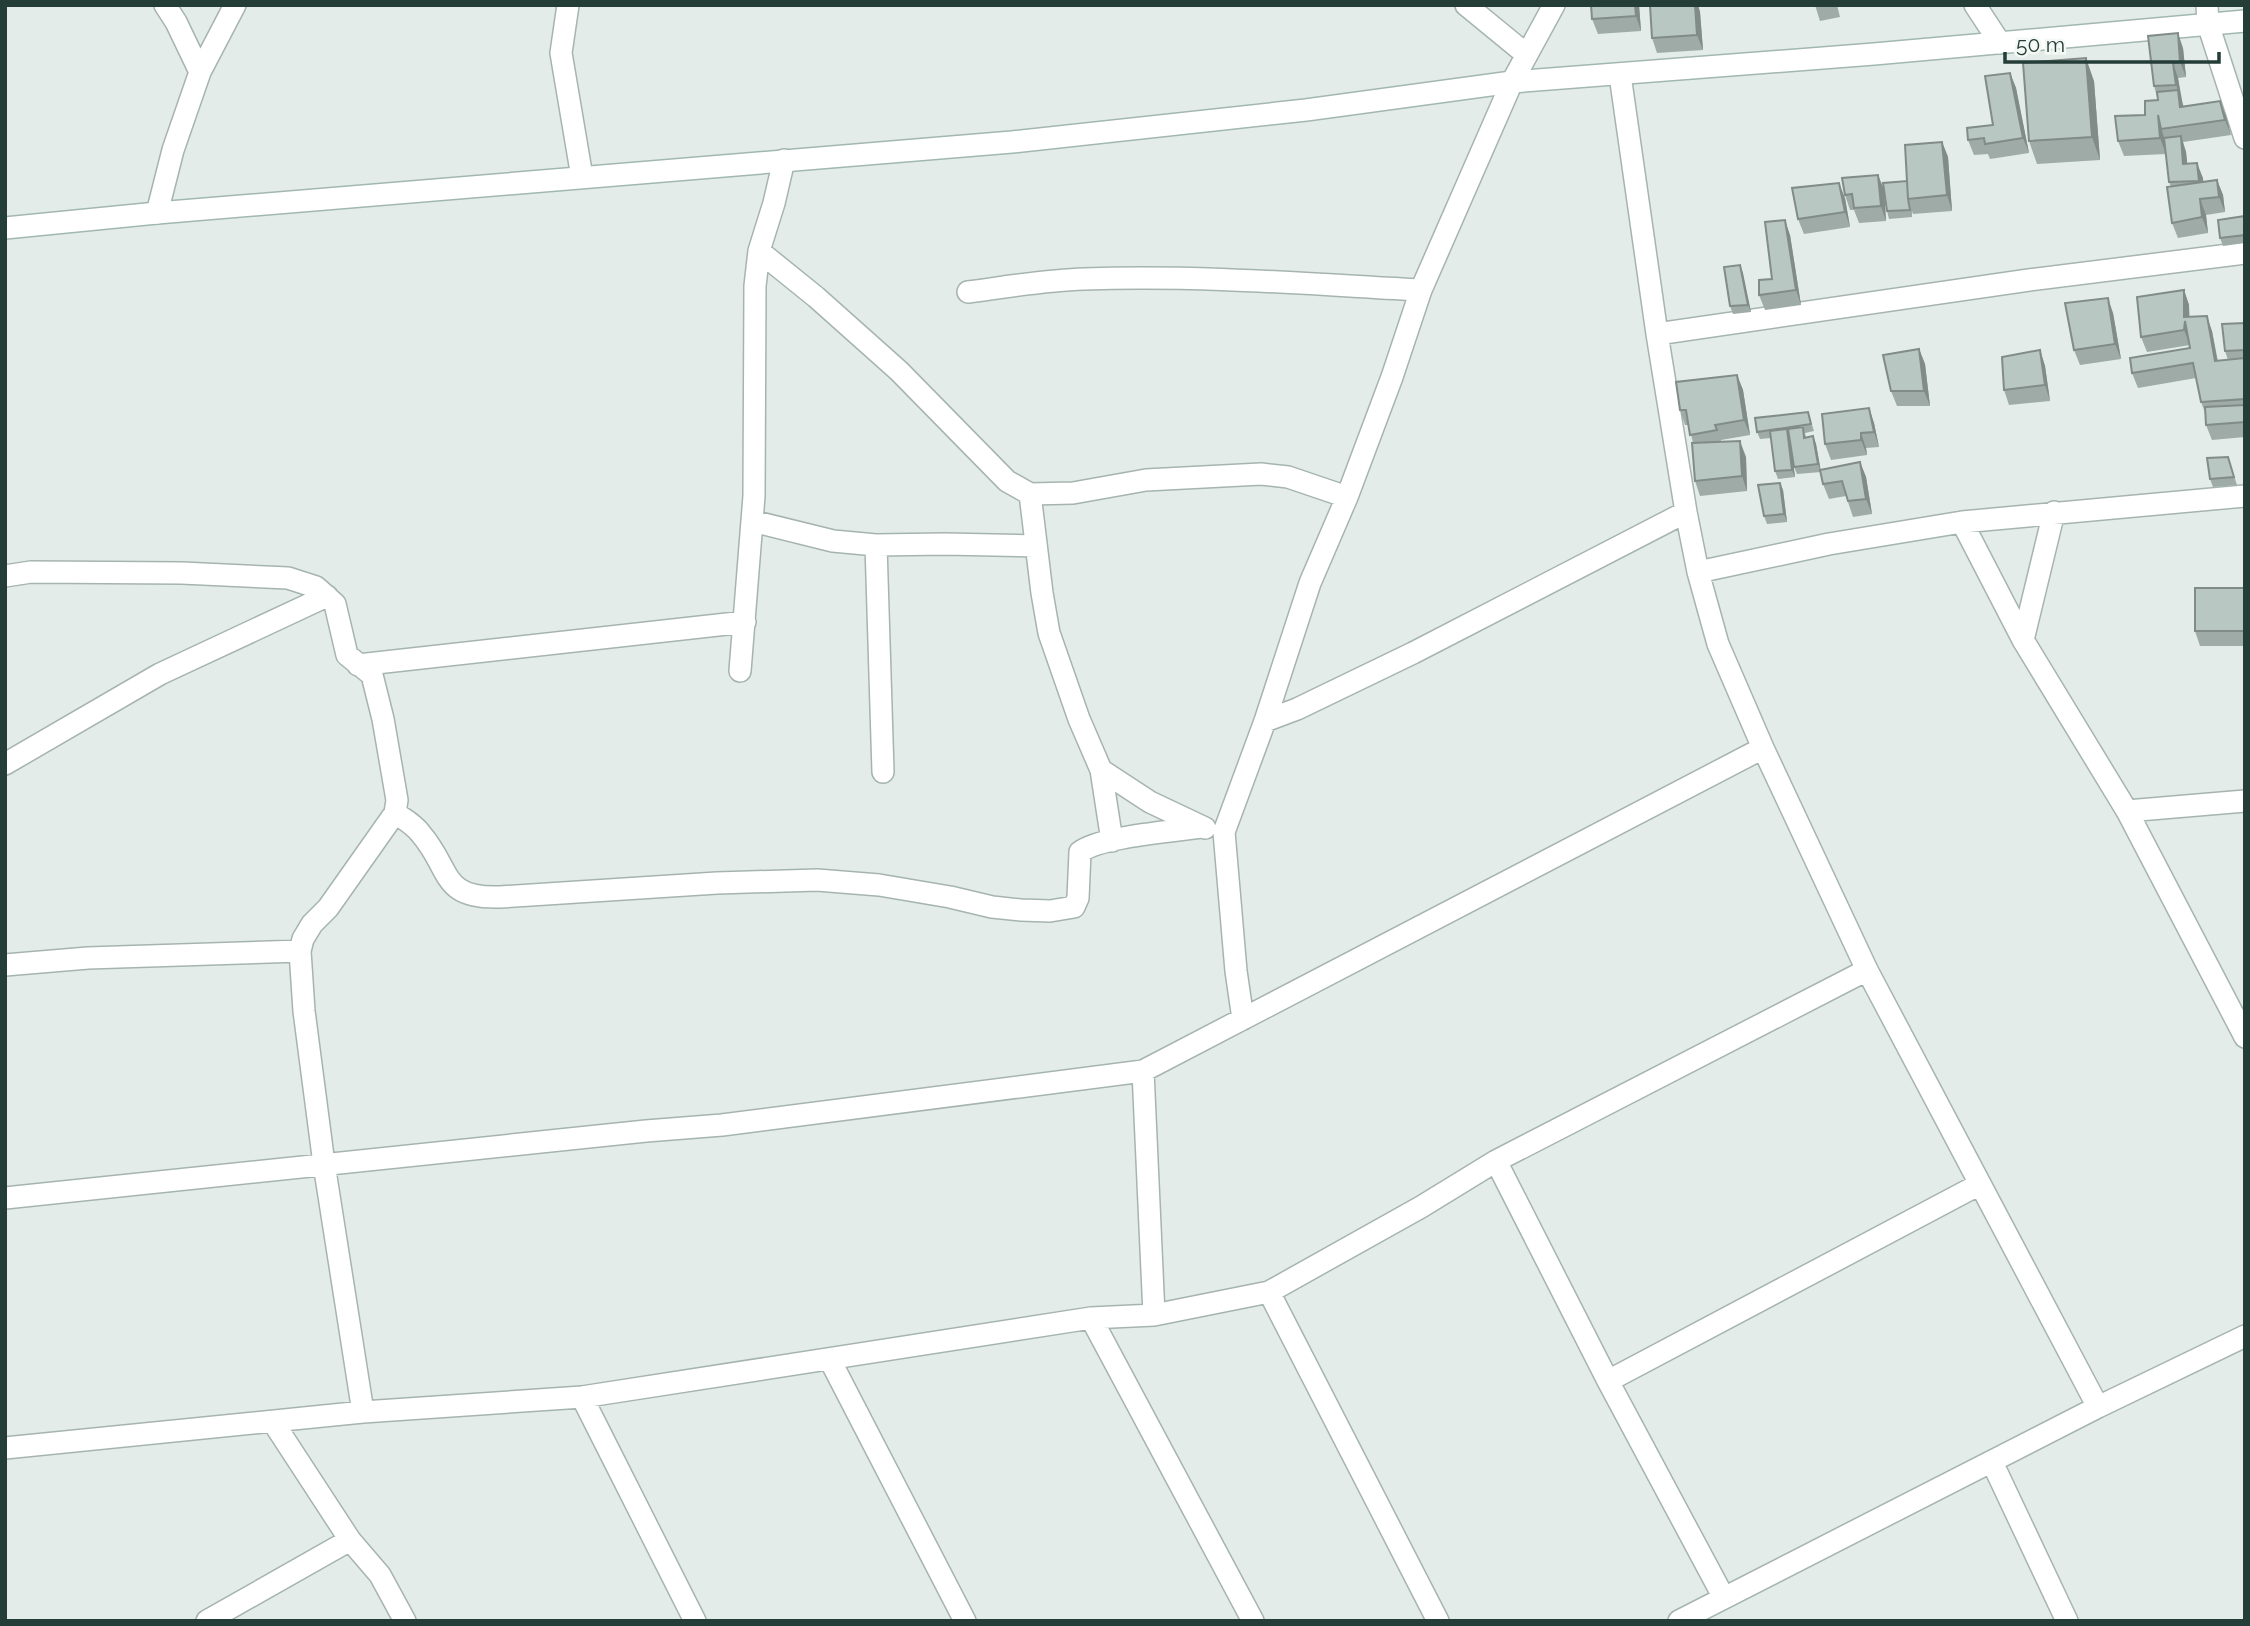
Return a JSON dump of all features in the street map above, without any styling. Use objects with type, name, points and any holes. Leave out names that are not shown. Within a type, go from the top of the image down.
[{"type":"street","points":[[164,5],[176,22],[200,72]]},
{"type":"street","points":[[157,213],[173,150],[200,72],[235,5]]},
{"type":"street","points":[[568,5],[561,53],[582,177]]},
{"type":"street","points":[[1466,5],[1527,55]]},
{"type":"street","points":[[1243,1019],[1236,971],[1224,832],[1265,721],[1310,583],[1347,497],[1392,377],[1420,290],[1512,82],[1553,5]]},
{"type":"street","points":[[1975,5],[2000,43]]},
{"type":"street","points":[[2207,15],[2245,138]]},
{"type":"street","points":[[5,228],[1012,142],[1306,110],[1512,82],[2000,43],[2207,15],[2245,21]]},
{"type":"street","points":[[1620,75],[1686,512],[1698,572],[1718,645],[1867,970],[2098,1407]]},
{"type":"street","points":[[740,671],[752,521],[755,286],[759,251],[784,160]]},
{"type":"street","points":[[759,251],[816,297],[899,371],[1007,481],[1030,494],[1073,493],[1146,480],[1261,474],[1288,477],[1347,497]]},
{"type":"street","points":[[1657,334],[2029,280],[2245,253]]},
{"type":"street","points":[[968,292],[1081,279],[1142,278],[1227,279],[1420,290]]},
{"type":"street","points":[[1030,494],[1049,633],[1079,719],[1101,770],[1112,841]]},
{"type":"street","points":[[1698,572],[1829,544],[1962,522],[2245,496]]},
{"type":"street","points":[[1265,721],[1297,709],[1413,653],[1686,512]]},
{"type":"street","points":[[2023,640],[2054,512]]},
{"type":"street","points":[[752,521],[833,541],[876,545],[1036,546]]},
{"type":"street","points":[[1962,522],[2023,640],[2127,811],[2245,1037]]},
{"type":"street","points":[[876,545],[883,772]]},
{"type":"street","points":[[5,576],[31,572],[168,572],[288,578],[316,587],[335,604],[347,655],[372,675],[378,694],[397,800],[395,813],[328,908],[312,924],[303,939],[300,951],[304,1011],[324,1164],[363,1412]]},
{"type":"street","points":[[5,764],[160,674],[327,596]]},
{"type":"street","points":[[358,665],[745,622]]},
{"type":"street","points":[[5,1198],[722,1125],[1143,1071],[1763,748]]},
{"type":"street","points":[[1101,770],[1150,802],[1202,827],[1224,832]]},
{"type":"street","points":[[2127,811],[2245,801]]},
{"type":"street","points":[[395,813],[420,832],[454,888],[468,896],[817,880],[878,885],[992,907],[1050,911],[1074,907],[1078,898],[1080,852],[1087,847],[1202,827]]},
{"type":"street","points":[[5,965],[88,958],[300,951]]},
{"type":"street","points":[[5,1448],[363,1412],[582,1398],[1091,1318],[1154,1315],[1269,1292],[1421,1207],[1496,1161],[1867,970]]},
{"type":"street","points":[[1143,1071],[1154,1315]]},
{"type":"street","points":[[1496,1161],[1608,1381],[1724,1598]]},
{"type":"street","points":[[1608,1381],[1980,1184]]},
{"type":"street","points":[[1269,1292],[1438,1621]]},
{"type":"street","points":[[1091,1318],[1253,1621]]},
{"type":"street","points":[[1679,1621],[2098,1407],[2245,1336]]},
{"type":"street","points":[[830,1360],[965,1621]]},
{"type":"street","points":[[582,1398],[695,1621]]},
{"type":"street","points":[[273,1422],[350,1540],[380,1575],[405,1621]]},
{"type":"street","points":[[1992,1462],[2067,1621]]},
{"type":"street","points":[[208,1621],[350,1540]]},
{"type":"building","points":[[1591,5],[1635,5],[1636,16],[1592,19]]},
{"type":"building","points":[[1650,5],[1695,5],[1697,35],[1652,38]]},
{"type":"building","points":[[2178,33],[2180,62],[2173,63],[2176,85],[2154,86],[2148,36]]},
{"type":"building","points":[[2086,58],[2092,137],[2029,141],[2023,63]]},
{"type":"building","points":[[2010,73],[2023,138],[1985,144],[1984,138],[1968,140],[1967,128],[1993,125],[1985,76]]},
{"type":"building","points":[[2178,90],[2180,107],[2220,101],[2225,120],[2161,129],[2158,115],[2160,138],[2118,141],[2115,116],[2145,115],[2145,101],[2158,100],[2157,92]]},
{"type":"building","points":[[2181,136],[2183,164],[2197,163],[2199,181],[2169,182],[2164,138]]},
{"type":"building","points":[[1942,142],[1947,195],[1908,199],[1905,145]]},
{"type":"building","points":[[1878,175],[1881,206],[1854,208],[1852,194],[1845,195],[1842,178]]},
{"type":"building","points":[[2217,180],[2219,197],[2200,199],[2202,217],[2172,223],[2167,187]]},
{"type":"building","points":[[1907,181],[1910,210],[1887,211],[1883,183]]},
{"type":"building","points":[[1839,183],[1845,212],[1798,219],[1792,188]]},
{"type":"building","points":[[2245,216],[2245,235],[2220,238],[2218,220]]},
{"type":"building","points":[[1785,220],[1796,290],[1759,295],[1759,280],[1772,279],[1765,222]]},
{"type":"building","points":[[1740,265],[1748,305],[1730,306],[1724,267]]},
{"type":"building","points":[[2184,290],[2184,317],[2207,316],[2215,361],[2245,358],[2245,399],[2201,402],[2193,363],[2132,373],[2130,358],[2190,348],[2185,321],[2184,330],[2141,337],[2137,297]]},
{"type":"building","points":[[2108,298],[2115,344],[2074,350],[2065,303]]},
{"type":"building","points":[[2245,323],[2245,350],[2225,351],[2222,324]]},
{"type":"building","points":[[1919,349],[1924,391],[1891,391],[1883,355]]},
{"type":"building","points":[[2040,350],[2045,385],[2004,390],[2002,357]]},
{"type":"building","points":[[1737,375],[1744,420],[1715,425],[1717,430],[1690,435],[1686,410],[1680,410],[1676,382]]},
{"type":"building","points":[[2245,405],[2245,422],[2206,425],[2205,407]]},
{"type":"building","points":[[1869,408],[1874,432],[1861,433],[1861,440],[1825,444],[1822,414]]},
{"type":"building","points":[[1808,412],[1811,424],[1757,432],[1755,418]]},
{"type":"building","points":[[1803,427],[1804,438],[1813,436],[1818,464],[1794,467],[1788,429]]},
{"type":"building","points":[[1787,429],[1792,470],[1775,471],[1770,431]]},
{"type":"building","points":[[1740,441],[1742,476],[1695,481],[1692,443]]},
{"type":"building","points":[[2228,457],[2234,477],[2210,479],[2207,458]]},
{"type":"building","points":[[1860,462],[1866,499],[1848,501],[1842,481],[1823,484],[1820,470]]},
{"type":"building","points":[[1780,483],[1784,514],[1764,516],[1758,485]]},
{"type":"building","points":[[2195,588],[2245,588],[2245,631],[2195,631]]}]
